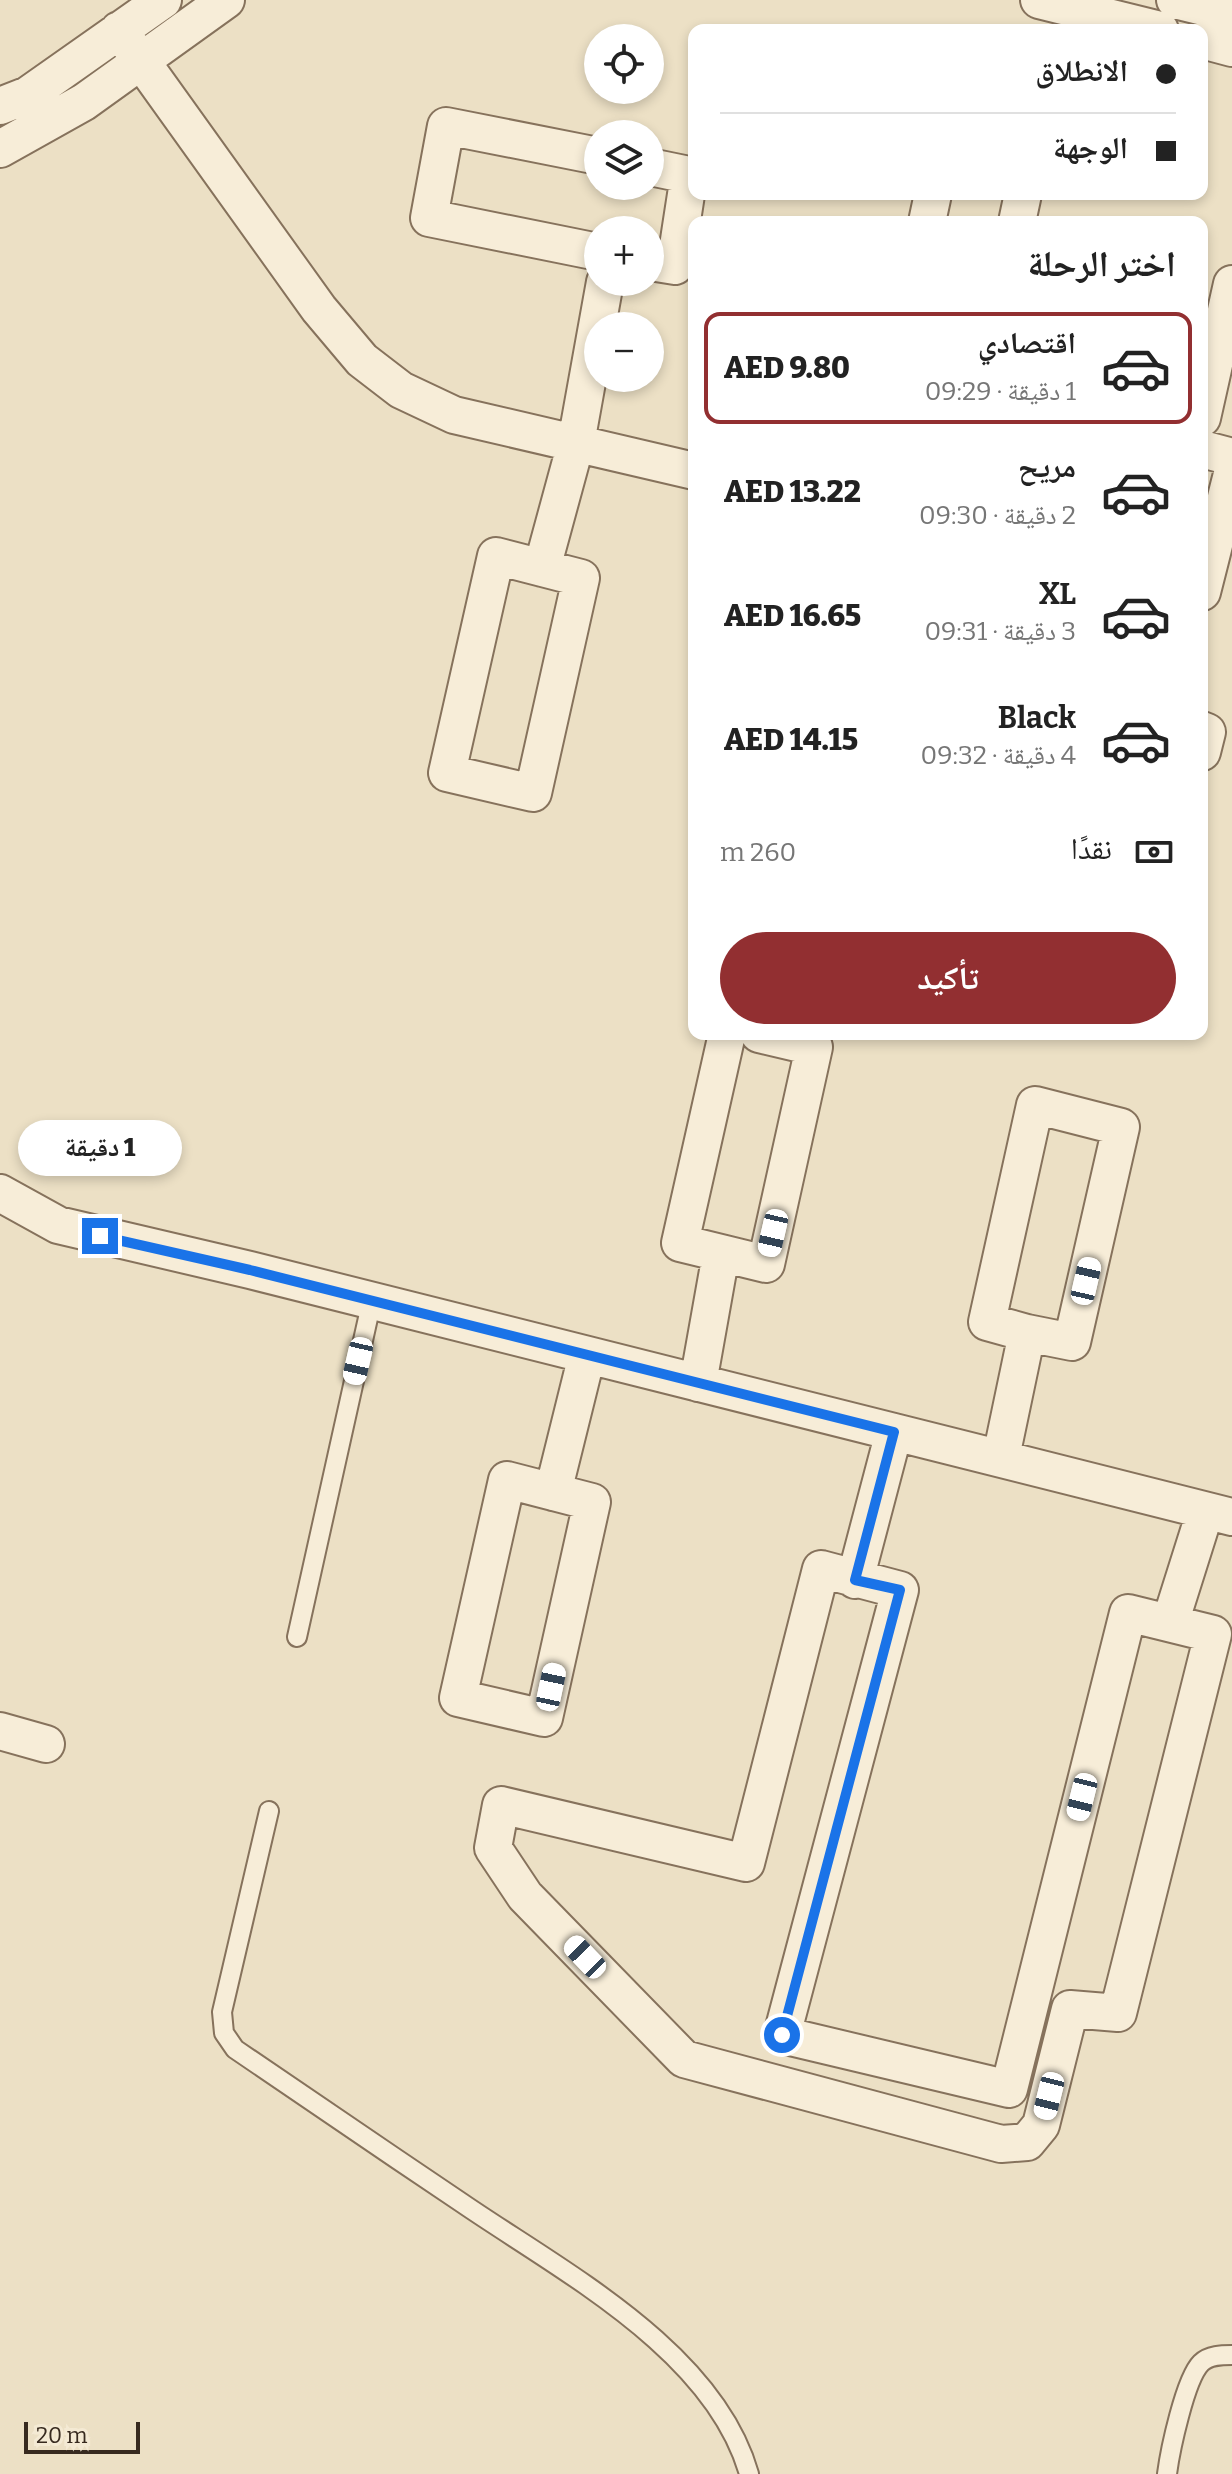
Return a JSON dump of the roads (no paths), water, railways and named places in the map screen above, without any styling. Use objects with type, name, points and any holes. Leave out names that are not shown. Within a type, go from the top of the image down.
[{"type":"street","points":[[0,106],[28,95],[163,0]]},
{"type":"street","points":[[0,149],[84,102],[226,0]]},
{"type":"street","points":[[1039,0],[1136,24]]},
{"type":"street","points":[[1175,0],[1232,14]]},
{"type":"street","points":[[119,30],[319,309],[362,360],[401,390],[454,415],[688,470]]},
{"type":"street","points":[[1208,42],[1232,48]]},
{"type":"street","points":[[584,153],[446,126],[429,218],[584,249]]},
{"type":"street","points":[[664,170],[688,175]]},
{"type":"street","points":[[664,264],[675,266],[688,182]]},
{"type":"street","points":[[1208,391],[1232,284]]},
{"type":"street","points":[[542,568],[576,443],[602,296]]},
{"type":"street","points":[[1208,451],[1232,457]]},
{"type":"street","points":[[1208,568],[1232,474]]},
{"type":"street","points":[[496,556],[542,568],[581,578],[533,793],[447,773],[496,556]]},
{"type":"street","points":[[1208,592],[1232,598]]},
{"type":"street","points":[[726,1040],[680,1243],[766,1264],[814,1047],[784,1040]]},
{"type":"street","points":[[1035,1105],[1121,1127],[1072,1342],[1027,1333],[987,1322],[1035,1105]]},
{"type":"street","points":[[0,1193],[58,1225],[372,1300],[1219,1514],[1170,1623]]},
{"type":"street","points":[[698,1383],[721,1254]]},
{"type":"street","points":[[1001,1457],[1027,1333]]},
{"type":"street","points":[[553,1492],[587,1355]]},
{"type":"street","points":[[855,1580],[894,1432]]},
{"type":"street","points":[[507,1480],[553,1492],[592,1502],[544,1718],[458,1698],[507,1480]]},
{"type":"street","points":[[821,1569],[855,1580],[900,1590],[782,2035],[1009,2089],[1128,1613],[1213,1634],[1118,2013],[1070,2009],[1041,2125],[1027,2142],[1001,2144],[684,2059],[525,1896],[493,1848],[501,1805],[746,1863],[821,1569]]},
{"type":"street","points":[[0,1731],[46,1744]]},
{"type":"lane","points":[[297,1637],[372,1300]]},
{"type":"lane","points":[[269,1811],[222,2012],[224,2033],[235,2049],[639,2323],[707,2392],[744,2457],[749,2474]]},
{"type":"lane","points":[[1167,2474],[1193,2378],[1202,2363],[1213,2357],[1232,2355]]}]
